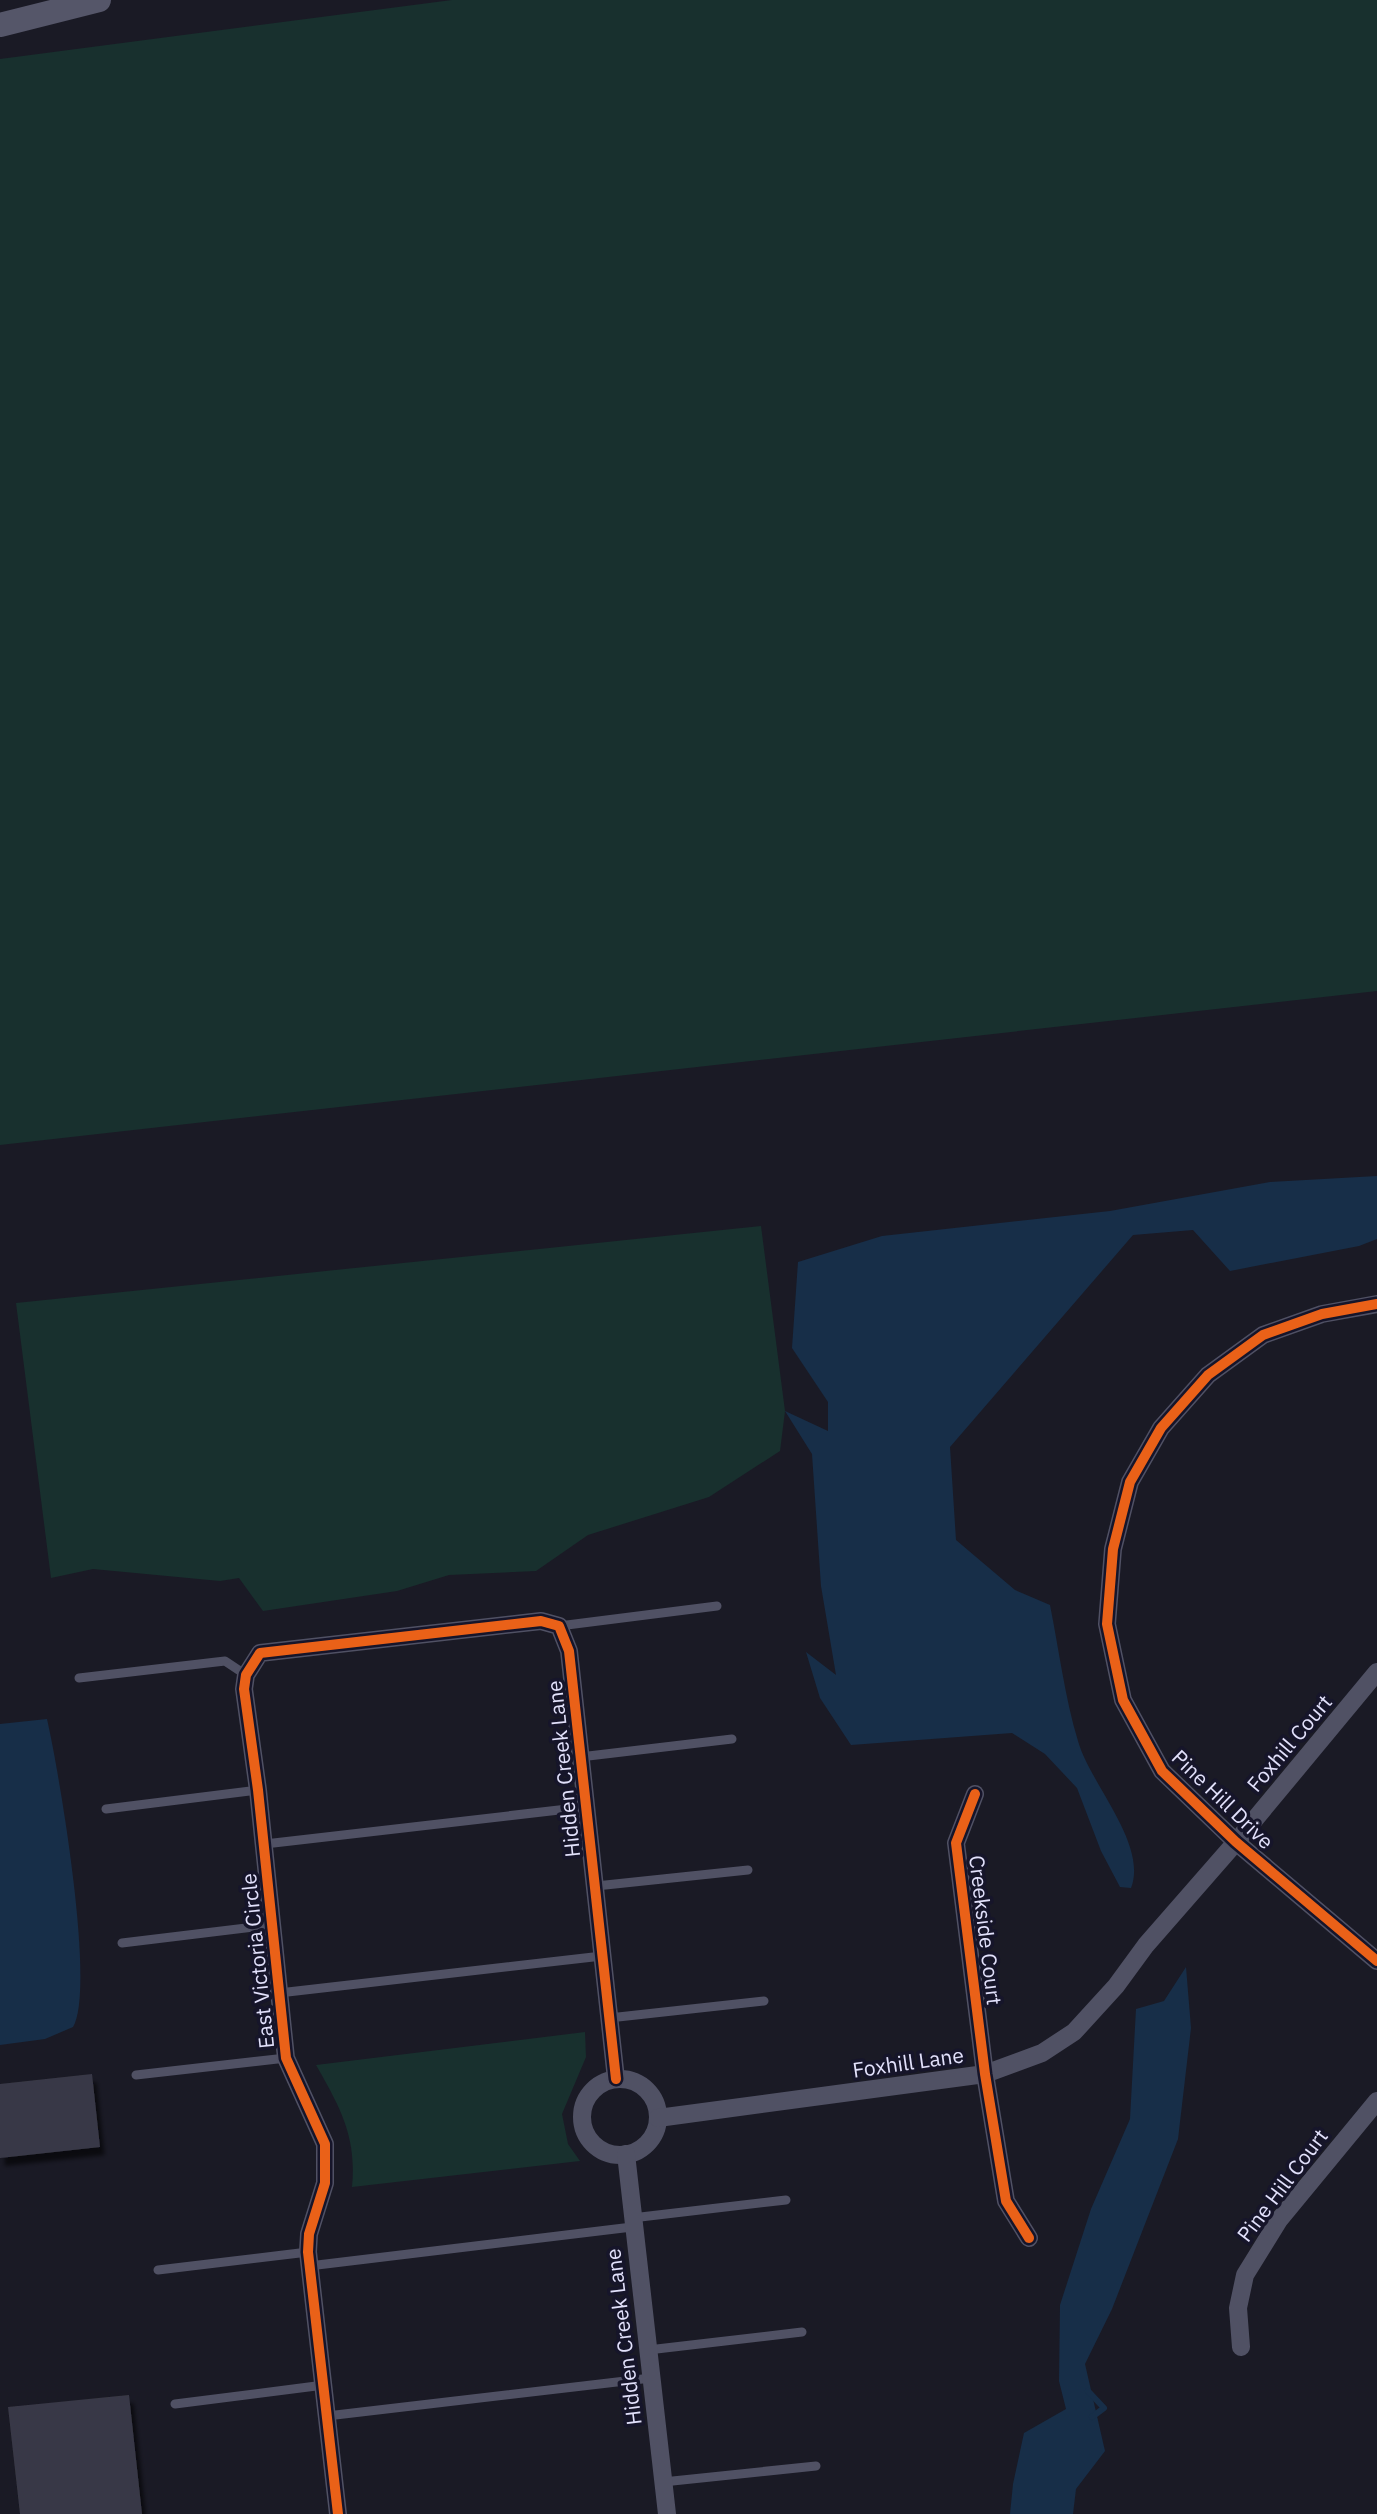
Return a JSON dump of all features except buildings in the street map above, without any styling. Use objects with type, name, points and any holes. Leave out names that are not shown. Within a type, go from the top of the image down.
[{"type":"street","points":[[0,25],[99,0]]},
{"type":"street","name":"Pine Hill Drive","points":[[1377,1304],[1322,1314],[1263,1335],[1208,1376],[1161,1428],[1130,1482],[1126,1496],[1113,1549],[1107,1624],[1123,1700],[1162,1771],[1236,1842],[1377,1961]]},
{"type":"street","points":[[246,1675],[260,1653],[389,1636],[541,1621],[559,1626]]},
{"type":"street","name":"Hidden Creek Lane","points":[[559,1626],[569,1651],[617,2079]]},
{"type":"street","name":"Foxhill Court","points":[[1236,1842],[1377,1672]]},
{"type":"street","name":"East Victoria Circle","points":[[246,1675],[244,1689],[265,1844],[286,2058],[326,2144],[325,2183],[309,2234],[309,2259],[338,2514]]},
{"type":"street","name":"Creekside Court","points":[[975,1794],[956,1843],[985,2074],[1006,2202],[1029,2238]]},
{"type":"street","name":"Foxhill Lane","points":[[658,2118],[985,2074],[1042,2053],[1074,2032],[1236,1842]]},
{"type":"street","points":[[617,2079],[641,2086],[650,2095],[658,2118],[648,2142],[625,2154],[614,2154],[592,2143],[582,2121],[587,2098],[605,2082],[617,2079]]},
{"type":"street","name":"Pine Hill Court","points":[[1241,2347],[1238,2308],[1245,2275],[1279,2220],[1377,2101]]},
{"type":"street","name":"Hidden Creek Lane","points":[[625,2154],[667,2514]]},
{"type":"lane","points":[[559,1626],[717,1606]]},
{"type":"lane","points":[[79,1678],[225,1661],[246,1675]]},
{"type":"lane","points":[[580,1758],[732,1739]]},
{"type":"lane","points":[[106,1809],[258,1790]]},
{"type":"lane","points":[[265,1844],[585,1807]]},
{"type":"lane","points":[[596,1886],[748,1870]]},
{"type":"lane","points":[[122,1943],[271,1925]]},
{"type":"lane","points":[[279,1993],[602,1956]]},
{"type":"lane","points":[[609,2018],[764,2001]]},
{"type":"lane","points":[[136,2075],[286,2058]]},
{"type":"lane","points":[[158,2270],[309,2259],[632,2222],[786,2200]]},
{"type":"lane","points":[[648,2350],[802,2332]]},
{"type":"lane","points":[[327,2416],[651,2378]]},
{"type":"lane","points":[[175,2404],[324,2385]]},
{"type":"lane","points":[[663,2482],[817,2466]]},
{"type":"green space","points":[[452,0],[1377,0],[1377,991],[0,1145],[0,59]]},
{"type":"green space","points":[[761,1226],[785,1411],[780,1451],[709,1497],[588,1535],[536,1571],[449,1575],[397,1591],[263,1611],[239,1578],[220,1581],[93,1569],[51,1578],[16,1303]]},
{"type":"green space","points":[[585,2032],[586,2057],[562,2114],[568,2144],[580,2161],[352,2187],[352,2153],[345,2123],[316,2065]]},
{"type":"water","points":[[1377,1176],[1377,1239],[1359,1246],[1230,1271],[1193,1230],[1133,1235],[950,1447],[956,1540],[1015,1590],[1050,1605],[1073,1725],[1084,1758],[1125,1833],[1132,1853],[1134,1871],[1131,1888],[1120,1887],[1101,1851],[1077,1788],[1045,1754],[1012,1733],[851,1745],[820,1698],[806,1652],[836,1675],[821,1586],[812,1454],[785,1411],[828,1431],[828,1402],[792,1348],[798,1262],[882,1236],[1110,1211],[1270,1182]]},
{"type":"water","points":[[47,1719],[73,1878],[78,1926],[79,2005],[73,2027],[45,2039],[0,2045],[0,1724]]},
{"type":"water","points":[[1186,1967],[1191,2028],[1178,2139],[1112,2309],[1085,2364],[1105,2451],[1076,2489],[1073,2514],[1010,2514],[1013,2484],[1024,2433],[1066,2409],[1059,2381],[1060,2305],[1091,2209],[1130,2119],[1136,2009],[1164,2001]]},
{"type":"waterway","points":[[1088,2391],[1104,2408],[1092,2417]]},
{"type":"cycle path","points":[[1377,1304],[1322,1314],[1263,1335],[1208,1375],[1161,1428],[1130,1482],[1113,1549],[1107,1624],[1123,1700],[1162,1771],[1236,1842],[1377,1961]]},
{"type":"cycle path","points":[[338,2514],[308,2252],[309,2234],[325,2183],[325,2144],[286,2058],[258,1790],[244,1689],[246,1675],[260,1653],[541,1621],[559,1626],[569,1651],[616,2079]]},
{"type":"cycle path","points":[[975,1794],[956,1843],[985,2074],[1006,2201],[1029,2238]]}]
